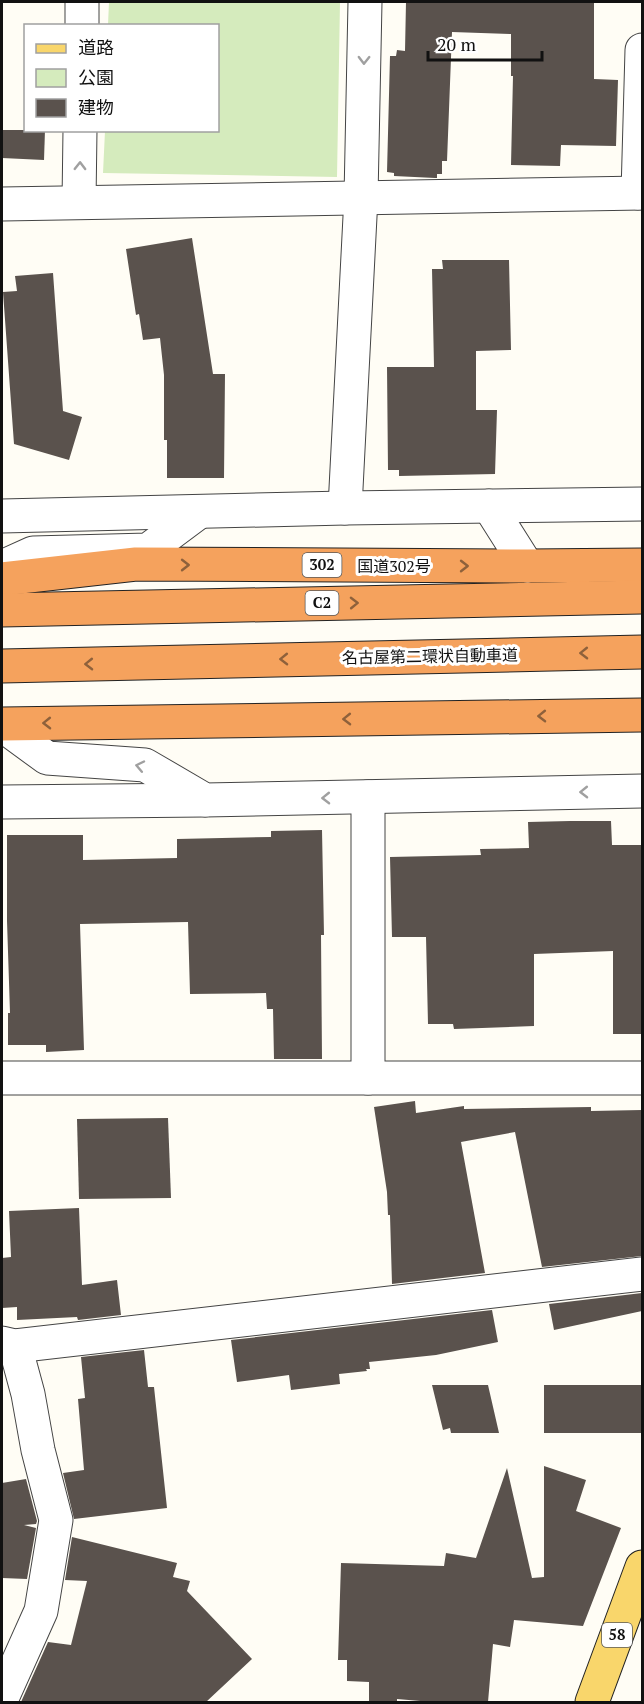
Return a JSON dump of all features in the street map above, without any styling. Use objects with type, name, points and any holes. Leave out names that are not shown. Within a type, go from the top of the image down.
[{"type":"highway","name":"国道302号","points":[[2,579],[136,564],[642,565]]},
{"type":"highway","name":"C2","points":[[2,610],[642,597]]},
{"type":"highway","name":"名古屋第二環状自動車道","points":[[2,666],[642,652]]},
{"type":"highway","points":[[2,724],[642,715]]},
{"type":"main road","name":"58","points":[[592,1702],[642,1567]]},
{"type":"street","points":[[82,2],[82,24]]},
{"type":"street","points":[[345,508],[361,197],[365,2]]},
{"type":"street","points":[[2,204],[640,193],[642,50]]},
{"type":"street","points":[[79,202],[80,132]]},
{"type":"street","points":[[2,516],[642,504]]},
{"type":"street","points":[[489,506],[527,566]]},
{"type":"street","points":[[2,567],[33,553],[148,550],[199,512]]},
{"type":"street","points":[[2,724],[47,758],[145,765],[206,800]]},
{"type":"street","points":[[2,802],[642,791]]},
{"type":"street","points":[[368,797],[368,1078]]},
{"type":"street","points":[[2,1078],[642,1078]]},
{"type":"street","points":[[2,1698],[41,1611],[56,1521],[27,1394],[8,1344],[642,1274]]},
{"type":"green space","points":[[109,2],[340,2],[337,177],[103,173],[105,132],[219,132],[219,24],[108,24]]},
{"type":"building","points":[[406,2],[594,2],[594,79],[618,80],[616,146],[561,145],[560,166],[511,165],[513,76],[511,76],[511,34],[452,32],[447,161],[442,161],[442,174],[437,174],[435,178],[394,176],[394,173],[387,172],[390,56],[396,56],[397,50],[405,51]]},
{"type":"building","points":[[2,130],[45,132],[44,160],[2,158]]},
{"type":"building","points":[[192,238],[213,374],[225,374],[224,478],[167,478],[167,440],[164,440],[164,375],[160,338],[143,340],[139,314],[136,315],[126,249]]},
{"type":"building","points":[[442,260],[509,260],[511,350],[476,351],[476,410],[497,410],[495,474],[399,476],[399,470],[388,470],[387,367],[434,367],[432,269],[443,269]]},
{"type":"building","points":[[53,273],[63,411],[82,417],[69,460],[14,444],[3,292],[17,291],[15,276]]},
{"type":"building","points":[[611,821],[612,845],[642,845],[642,1034],[613,1034],[613,951],[534,954],[534,1026],[454,1029],[453,1024],[428,1024],[426,937],[392,937],[390,857],[481,855],[480,849],[529,848],[528,822]]},
{"type":"building","points":[[322,830],[324,935],[321,935],[322,1059],[274,1059],[273,1009],[267,1009],[266,993],[190,994],[188,922],[80,924],[84,1050],[46,1052],[46,1045],[8,1045],[8,1013],[10,1013],[7,835],[83,835],[83,860],[177,858],[177,839],[271,837],[271,831]]},
{"type":"building","points":[[415,1101],[416,1113],[464,1106],[464,1109],[591,1107],[591,1111],[642,1110],[642,1256],[542,1267],[515,1132],[461,1142],[485,1273],[392,1284],[390,1215],[388,1215],[387,1192],[374,1107]]},
{"type":"building","points":[[168,1118],[171,1198],[79,1199],[77,1119]]},
{"type":"building","points":[[79,1208],[82,1285],[117,1280],[121,1315],[78,1320],[77,1317],[17,1320],[17,1307],[2,1308],[2,1258],[11,1257],[9,1211]]},
{"type":"building","points":[[642,1293],[642,1311],[554,1330],[549,1304]]},
{"type":"building","points":[[492,1310],[498,1342],[436,1355],[369,1362],[370,1369],[366,1369],[367,1371],[339,1374],[340,1384],[291,1390],[289,1375],[237,1382],[231,1340]]},
{"type":"building","points":[[144,1350],[148,1387],[154,1387],[167,1508],[74,1519],[63,1473],[84,1470],[78,1399],[85,1398],[81,1357]]},
{"type":"building","points":[[432,1385],[488,1385],[499,1433],[451,1433],[450,1428],[443,1430]]},
{"type":"building","points":[[544,1385],[642,1385],[642,1433],[544,1433]]},
{"type":"building","points":[[544,1466],[586,1480],[576,1511],[621,1528],[583,1626],[514,1620],[510,1647],[493,1644],[488,1702],[432,1702],[397,1699],[397,1701],[369,1701],[369,1682],[347,1681],[347,1660],[338,1660],[341,1563],[444,1566],[446,1553],[476,1558],[507,1468],[532,1578],[544,1577]]},
{"type":"building","points":[[26,1479],[37,1521],[36,1524],[24,1525],[36,1528],[27,1579],[2,1578],[2,1483]]},
{"type":"building","points":[[72,1537],[177,1563],[173,1577],[190,1581],[187,1591],[252,1659],[206,1702],[21,1702],[48,1642],[71,1645],[87,1581],[65,1580]]}]
